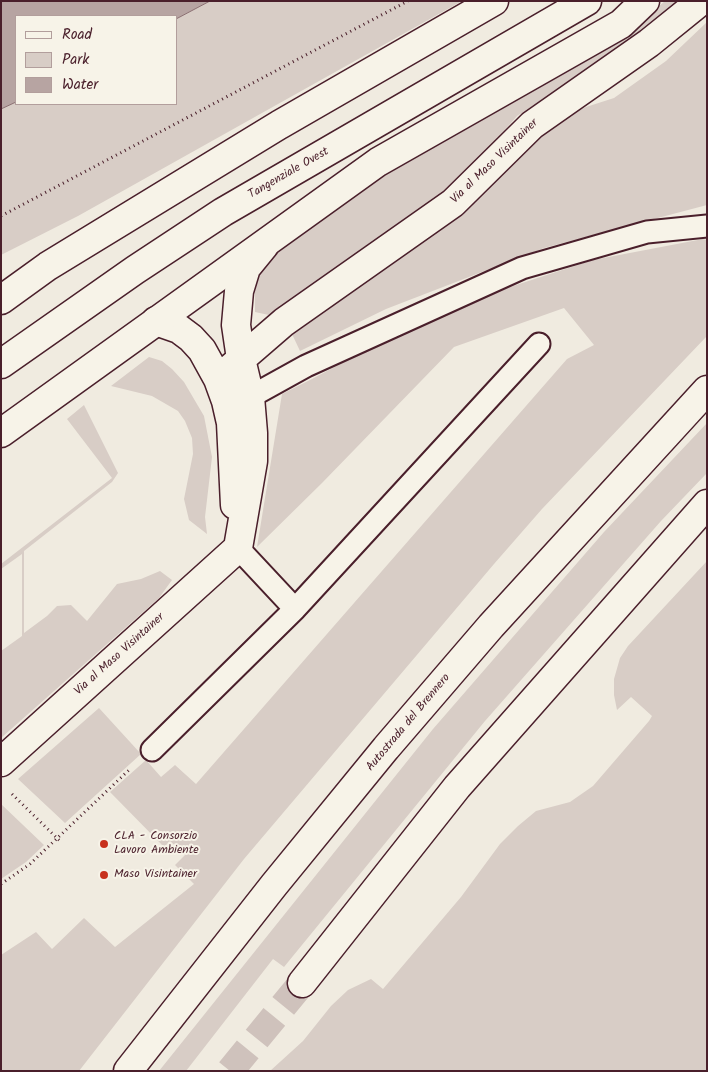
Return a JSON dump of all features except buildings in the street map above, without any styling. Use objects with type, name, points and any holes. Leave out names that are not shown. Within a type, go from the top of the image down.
[{"type":"main road","points":[[1,300],[48,266],[279,125],[494,1]]},
{"type":"main road","name":"Tangenziale Ovest","points":[[1,364],[135,270],[223,212],[587,1]]},
{"type":"main road","points":[[1,433],[378,162],[621,24],[645,1]]},
{"type":"main road","name":"Via al Maso Visintainer","points":[[218,379],[284,322],[453,203],[532,125],[649,43],[702,1]]},
{"type":"main road","points":[[238,548],[253,461],[253,433],[250,397],[241,359],[236,324],[238,291],[246,268],[267,243]]},
{"type":"main road","points":[[1,282],[48,266]]},
{"type":"main road","points":[[156,321],[179,329],[202,350],[218,379],[226,401],[231,423],[238,548]]},
{"type":"main road","name":"Autostrada del Brennero","points":[[128,1071],[274,885],[392,741],[491,626],[707,390]]},
{"type":"main road","points":[[302,983],[457,787],[707,504]]},
{"type":"main road","name":"Via al Maso Visintainer","points":[[1,762],[238,548]]},
{"type":"lane","points":[[250,397],[306,366],[522,268],[647,232],[707,226]]},
{"type":"lane","points":[[152,750],[295,609],[539,344]]},
{"type":"lane","points":[[238,548],[295,609]]},
{"type":"path","points":[[1,216],[408,1]]},
{"type":"path","points":[[1,884],[30,864],[58,840],[152,750]]},
{"type":"path","points":[[7,789],[58,840]]},
{"type":"green space","points":[[210,1],[462,1],[78,216],[1,255],[1,109],[15,102],[15,105],[178,105],[178,18]]},
{"type":"green space","points":[[665,1],[684,1],[625,45],[517,116],[498,138],[443,193],[269,315],[255,312],[255,292],[260,272],[272,258],[316,221],[431,146],[621,38]]},
{"type":"green space","points":[[707,22],[707,205],[544,248],[386,309],[300,351],[292,334],[455,213],[563,118],[586,107],[614,98],[666,61]]},
{"type":"green space","points":[[703,239],[707,240],[707,336],[542,509],[494,564],[244,859],[79,1071],[1,1071],[1,955],[36,932],[52,949],[84,918],[115,947],[194,884],[175,865],[185,855],[170,841],[164,847],[110,792],[146,760],[161,777],[175,765],[196,784],[567,359],[594,345],[564,308],[454,347],[257,547],[282,394],[405,329],[510,287],[593,260]]},
{"type":"green space","points":[[149,357],[162,361],[172,369],[184,382],[204,416],[212,457],[205,517],[207,534],[189,520],[184,499],[193,454],[192,438],[185,421],[178,411],[152,396],[111,386]]},
{"type":"green space","points":[[84,405],[118,473],[112,482],[24,551],[24,633],[57,606],[71,605],[87,621],[117,584],[141,579],[160,571],[172,580],[159,598],[1,738],[1,651],[22,636],[22,554],[1,569],[1,564],[112,478],[67,419]]},
{"type":"green space","points":[[707,423],[707,473],[661,521],[485,721],[284,967],[273,959],[186,1071],[159,1071],[433,729],[604,532]]},
{"type":"green space","points":[[707,561],[707,1071],[270,1071],[303,1041],[331,1006],[348,990],[371,979],[383,989],[461,897],[500,844],[536,811],[570,802],[593,786],[649,721],[652,716],[631,697],[617,710],[614,695],[614,679],[620,658],[628,646]]},
{"type":"green space","points":[[99,708],[141,754],[65,823],[18,779]]},
{"type":"green space","points":[[1,804],[44,845],[26,862],[1,879]]},
{"type":"water","points":[[1,1],[210,1],[178,18],[178,15],[15,15],[15,102],[1,109]]},
{"type":"tunnel","points":[[230,1071],[302,983]]},
{"type":"place","name":"CLA - Consorzio Lavoro Ambiente","points":[[104,844]]},
{"type":"place","name":"Maso Visintainer","points":[[104,875]]}]
